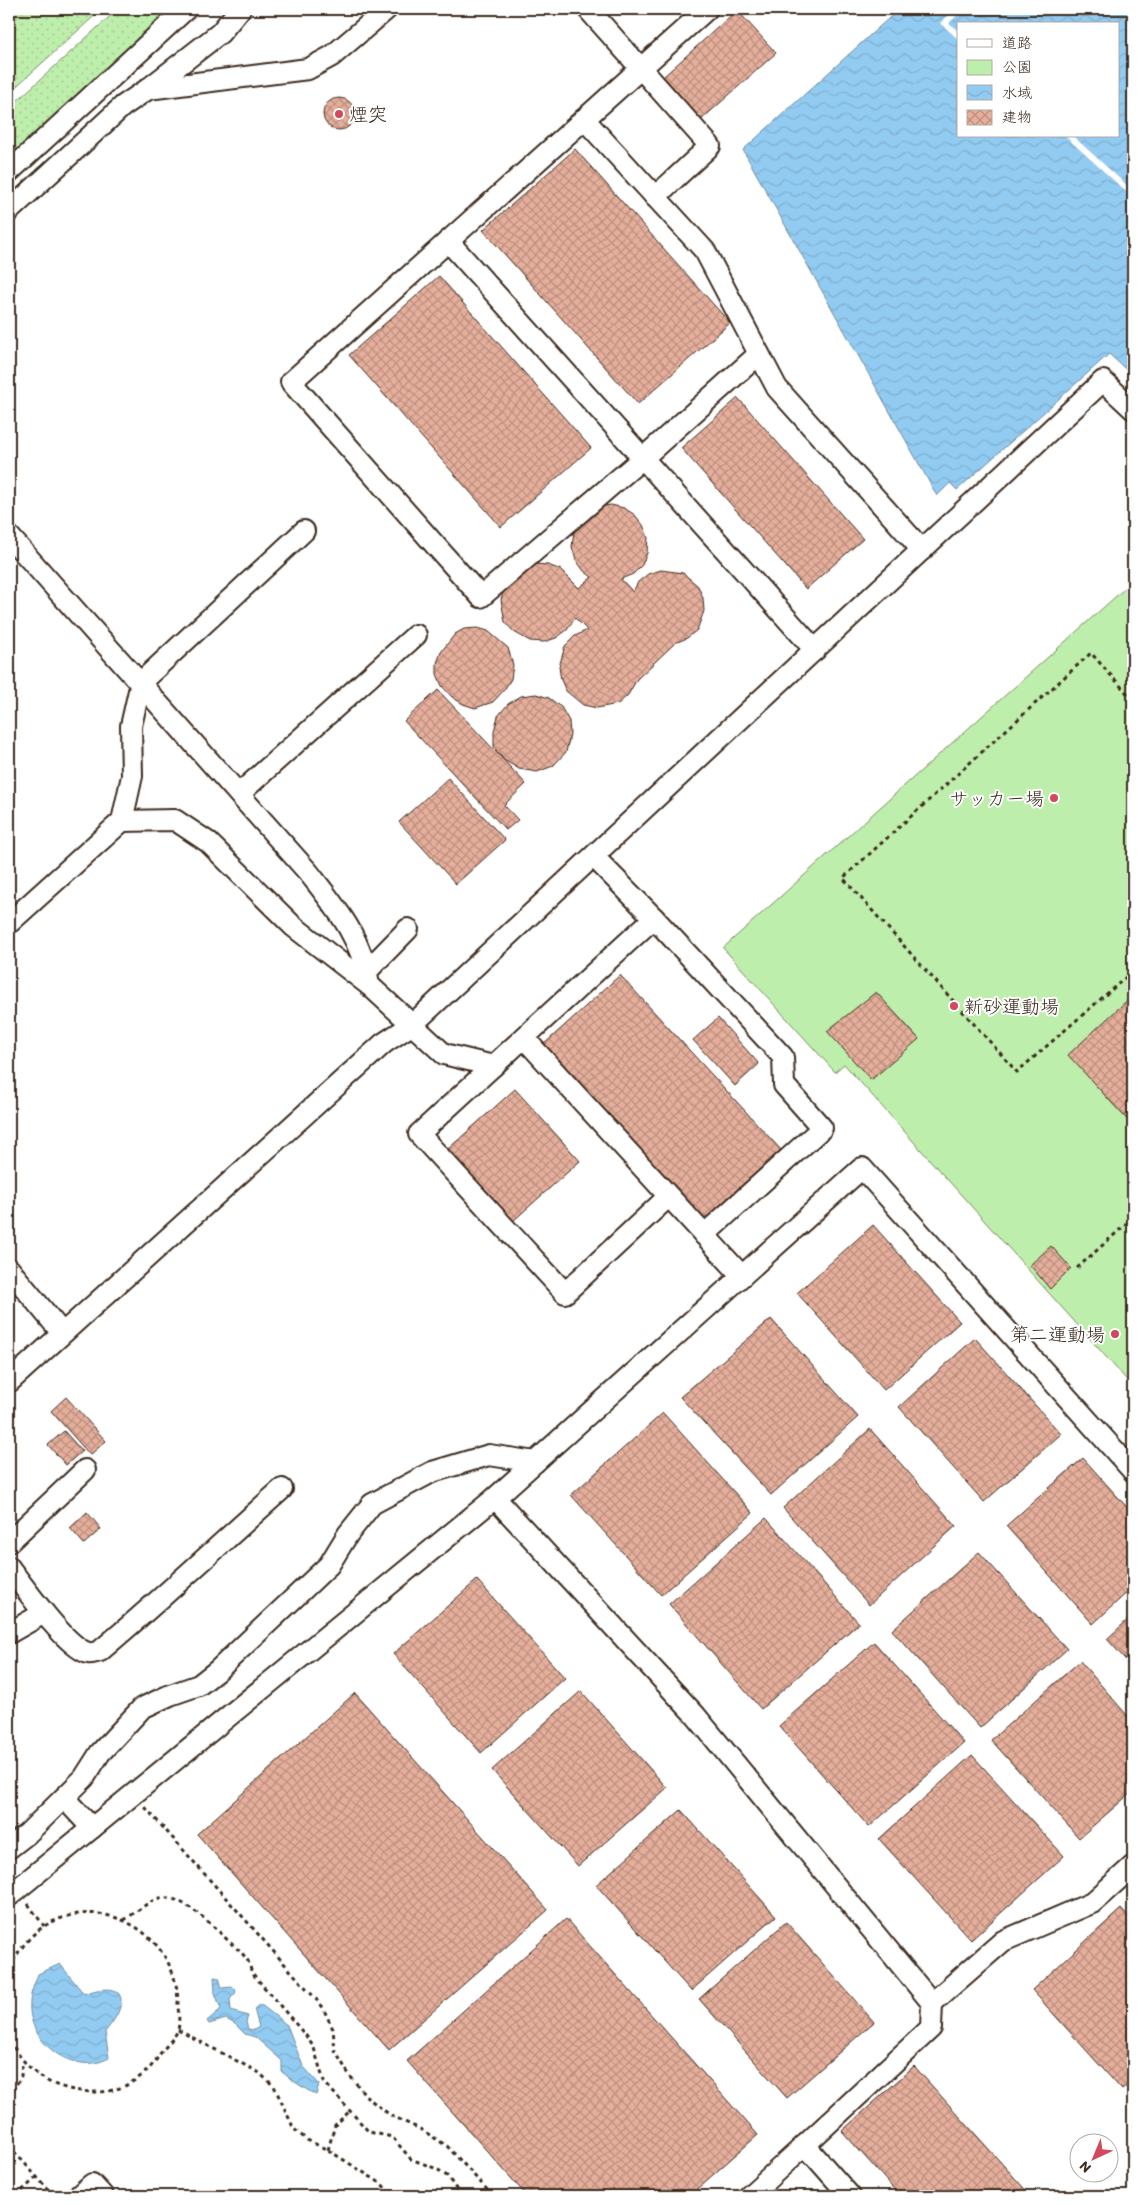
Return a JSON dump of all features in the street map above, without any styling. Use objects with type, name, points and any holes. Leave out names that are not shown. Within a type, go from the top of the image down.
[{"type":"lane","points":[[9,172],[186,9]]},
{"type":"lane","points":[[9,211],[123,106],[220,33],[240,9]]},
{"type":"lane","points":[[148,89],[308,68],[332,56],[387,9]]},
{"type":"lane","points":[[588,9],[710,146],[655,197]]},
{"type":"lane","points":[[695,13],[641,68],[290,382],[481,596],[643,458],[759,354]]},
{"type":"lane","points":[[584,119],[705,251],[777,388],[922,550]]},
{"type":"lane","points":[[448,241],[815,650]]},
{"type":"lane","points":[[9,1382],[384,1044],[413,1024],[1102,381],[1133,409]]},
{"type":"lane","points":[[9,923],[122,821],[132,776],[131,726],[141,682],[304,531]]},
{"type":"lane","points":[[9,536],[141,682],[309,873],[346,920],[368,978]]},
{"type":"lane","points":[[239,794],[416,635]]},
{"type":"lane","points":[[122,821],[175,820],[200,836],[293,926],[368,978],[444,1054],[493,1066]]},
{"type":"lane","points":[[594,857],[654,918],[783,1057],[784,1085],[822,1128],[704,1235]]},
{"type":"lane","points":[[654,918],[419,1134],[565,1293],[668,1196]]},
{"type":"lane","points":[[368,978],[408,929]]},
{"type":"lane","points":[[524,1038],[742,1276]]},
{"type":"lane","points":[[18,1899],[92,1828],[495,1498],[862,1168],[1133,1471]]},
{"type":"lane","points":[[9,1270],[62,1333]]},
{"type":"lane","points":[[9,1848],[28,1834],[84,1778],[100,1754],[142,1708],[170,1695],[199,1685],[218,1670],[329,1565],[348,1534],[372,1504],[432,1472],[488,1455],[535,1462]]},
{"type":"lane","points":[[9,1542],[85,1470]]},
{"type":"lane","points":[[9,1567],[44,1613],[76,1646],[89,1653],[100,1651],[150,1609],[194,1566],[282,1489]]},
{"type":"lane","points":[[495,1498],[696,1716],[932,2003],[931,2028],[749,2196]]},
{"type":"lane","points":[[9,1633],[44,1613]]},
{"type":"lane","points":[[64,1798],[92,1828]]},
{"type":"lane","points":[[932,2003],[1003,1941],[1092,1903],[1133,1866]]},
{"type":"lane","points":[[805,2145],[850,2196]]},
{"type":"lane","points":[[78,2196],[92,2184],[103,2196]]},
{"type":"path","points":[[1133,700],[1091,653],[843,878],[1017,1072],[1133,971]]},
{"type":"path","points":[[1077,1268],[1133,1218]]},
{"type":"path","points":[[144,1805],[322,2006],[333,2029],[335,2051],[350,2076],[368,2098],[390,2114],[422,2130],[447,2146],[493,2196]]},
{"type":"path","points":[[124,1920],[157,1898],[179,1901],[195,1910],[242,1953],[248,1961],[252,1973],[307,2037],[314,2048],[324,2082],[369,2132],[392,2137],[411,2159],[437,2169],[447,2176],[462,2196]]},
{"type":"path","points":[[18,1899],[44,1926]]},
{"type":"path","points":[[9,1968],[19,1949],[44,1926],[66,1916],[95,1914],[124,1920],[149,1936],[168,1959],[178,1986],[178,2030],[166,2044],[149,2071],[129,2084],[101,2092],[72,2091],[45,2080],[22,2062],[9,2040]]},
{"type":"path","points":[[178,2030],[258,2072],[274,2086],[294,2129],[307,2140],[328,2150],[382,2184],[391,2196]]},
{"type":"path","points":[[9,2098],[21,2076],[22,2062]]},
{"type":"path","points":[[328,2150],[335,2125],[350,2111]]},
{"type":"path","points":[[9,2146],[54,2196]]},
{"type":"path","points":[[9,2154],[13,2150]]},
{"type":"path","points":[[16,2196],[37,2177]]},
{"type":"green space","points":[[9,9],[102,9],[9,93]]},
{"type":"green space","points":[[118,9],[172,9],[9,157],[9,108]]},
{"type":"green space","name":"新砂運動場","points":[[1133,581],[1133,1387],[844,1064],[835,1072],[723,948]]},
{"type":"water","points":[[899,9],[1133,9],[1133,376],[1109,354],[957,490],[950,483],[937,496],[743,150]]},
{"type":"water","points":[[60,1964],[84,1994],[106,1989],[116,1991],[119,1995],[121,2000],[116,2017],[105,2032],[109,2058],[95,2063],[81,2063],[68,2059],[55,2053],[44,2043],[36,2031],[31,2018],[30,2003],[34,1984],[38,1974]]},
{"type":"water","points":[[214,1977],[219,1978],[222,1988],[232,1987],[236,1989],[235,1994],[230,1999],[231,2011],[248,2016],[246,2022],[248,2029],[254,2030],[259,2027],[254,2009],[260,2004],[287,2025],[303,2066],[319,2084],[316,2095],[282,2072],[282,2061],[255,2037],[245,2034],[235,2024],[226,2019],[209,2024],[207,2021],[221,2009],[215,1993]]},
{"type":"pier","points":[[956,9],[964,9],[949,23],[957,30],[957,38],[940,23]]},
{"type":"pier","points":[[1067,138],[1075,138],[1133,191],[1133,198]]},
{"type":"building","points":[[737,10],[776,53],[701,120],[663,77]]},
{"type":"building","name":"煙突","points":[[339,98],[345,99],[350,103],[354,108],[354,120],[350,125],[345,129],[339,130],[333,129],[328,125],[324,120],[323,114],[324,108],[328,103],[333,99]]},
{"type":"building","points":[[575,149],[730,323],[638,404],[483,230]]},
{"type":"building","points":[[439,276],[591,448],[501,527],[349,355]]},
{"type":"building","points":[[738,398],[863,539],[806,589],[681,448]]},
{"type":"building","points":[[611,505],[624,508],[635,515],[643,525],[648,537],[647,553],[642,565],[633,574],[621,579],[633,592],[638,582],[648,574],[661,570],[683,573],[698,586],[703,598],[704,611],[697,630],[687,638],[675,643],[637,679],[628,695],[618,704],[597,708],[583,705],[566,691],[561,680],[559,667],[565,646],[575,636],[587,630],[575,618],[567,630],[556,638],[544,642],[530,641],[514,632],[505,622],[501,600],[504,587],[534,564],[548,565],[561,570],[579,588],[592,577],[584,571],[576,560],[572,547],[574,531],[580,519],[598,507]]},
{"type":"building","points":[[478,628],[488,631],[508,648],[513,665],[511,679],[504,690],[493,702],[475,708],[463,704],[452,697],[442,686],[437,674],[437,663],[441,652],[455,634],[464,629]]},
{"type":"building","points":[[438,690],[526,784],[504,805],[518,820],[506,830],[404,721]]},
{"type":"building","points":[[536,694],[549,698],[561,707],[569,721],[570,735],[566,752],[553,766],[537,772],[519,769],[504,760],[494,747],[494,731],[498,716],[508,704],[521,696]]},
{"type":"building","points":[[448,778],[505,840],[456,884],[399,822]]},
{"type":"building","points":[[620,975],[782,1151],[704,1222],[542,1046]]},
{"type":"building","points":[[876,992],[919,1039],[871,1080],[827,1031]]},
{"type":"building","points":[[1133,995],[1133,1126],[1068,1055]]},
{"type":"building","points":[[718,1018],[759,1064],[735,1086],[693,1040]]},
{"type":"building","points":[[515,1089],[580,1161],[513,1221],[448,1149]]},
{"type":"building","points":[[873,1225],[960,1322],[884,1390],[797,1293]]},
{"type":"building","points":[[1051,1246],[1071,1268],[1050,1289],[1030,1265]]},
{"type":"building","points":[[771,1319],[858,1417],[771,1495],[680,1397]]},
{"type":"building","points":[[975,1338],[1061,1434],[984,1502],[899,1407]]},
{"type":"building","points":[[66,1397],[106,1441],[90,1455],[51,1411]]},
{"type":"building","points":[[663,1413],[753,1513],[661,1595],[571,1495]]},
{"type":"building","points":[[870,1429],[956,1526],[869,1605],[783,1508]]},
{"type":"building","points":[[64,1431],[82,1451],[66,1465],[48,1445]]},
{"type":"building","points":[[1083,1458],[1133,1514],[1133,1587],[1093,1624],[1006,1526]]},
{"type":"building","points":[[87,1512],[101,1529],[84,1544],[70,1528]]},
{"type":"building","points":[[766,1518],[859,1623],[761,1709],[669,1604]]},
{"type":"building","points":[[979,1552],[1067,1649],[980,1728],[892,1630]]},
{"type":"building","points":[[477,1580],[565,1678],[481,1753],[393,1654]]},
{"type":"building","points":[[1133,1615],[1133,1668],[1107,1639]]},
{"type":"building","points":[[874,1642],[964,1743],[869,1827],[779,1726]]},
{"type":"building","points":[[1080,1661],[1133,1722],[1133,1791],[1079,1838],[991,1740]]},
{"type":"building","points":[[581,1691],[667,1788],[578,1866],[492,1770]]},
{"type":"building","points":[[355,1693],[548,1910],[389,2050],[197,1834]]},
{"type":"building","points":[[972,1755],[1064,1856],[971,1940],[879,1839]]},
{"type":"building","points":[[681,1810],[776,1916],[691,1991],[596,1885]]},
{"type":"building","points":[[1121,1909],[1133,1922],[1133,2081],[1122,2090],[1032,1990]]},
{"type":"building","points":[[566,1919],[758,2135],[689,2196],[527,2196],[407,2061]]},
{"type":"building","points":[[786,1922],[874,2022],[787,2098],[699,1999]]},
{"type":"building","points":[[914,2066],[1031,2196],[900,2196],[842,2131]]},
{"type":"place","name":"煙突","points":[[339,114]]},
{"type":"place","name":"サッカー場","points":[[1054,798]]},
{"type":"place","name":"新砂運動場","points":[[954,1006]]},
{"type":"place","name":"第二運動場","points":[[1115,1334]]}]
